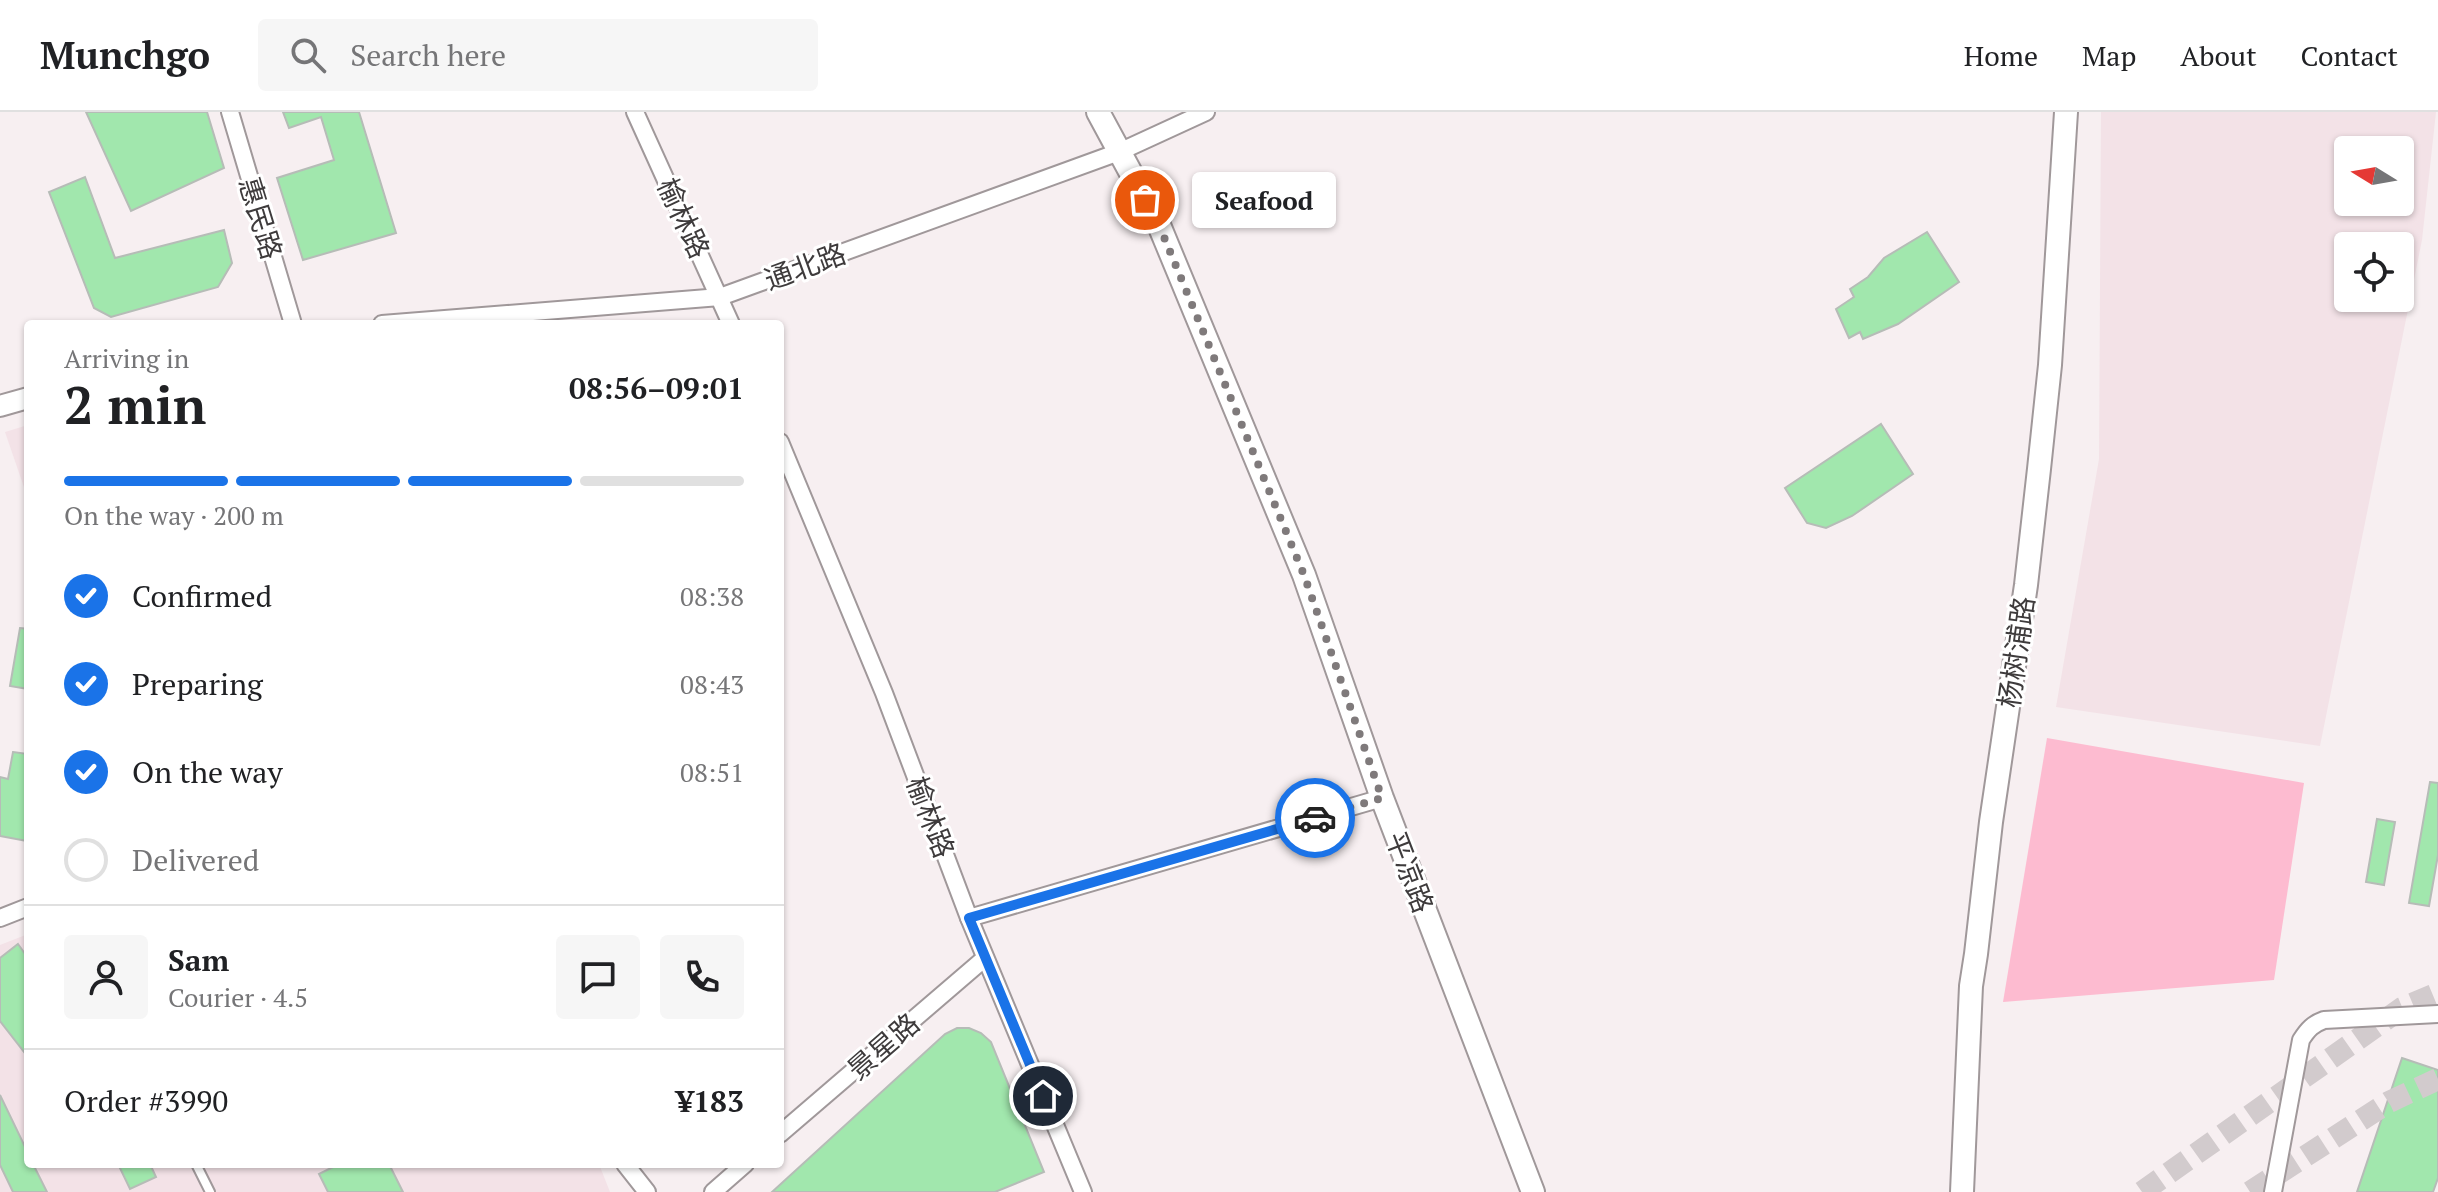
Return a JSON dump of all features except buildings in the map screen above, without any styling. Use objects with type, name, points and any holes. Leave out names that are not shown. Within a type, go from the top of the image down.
[{"type":"main road","name":"平凉路","points":[[1098,112],[1159,225],[1304,575],[1382,798],[1533,1192]]},
{"type":"main road","name":"杨树浦路","points":[[1962,1192],[1971,986],[1983,876],[2026,585],[2039,469],[2052,336],[2066,112]]},
{"type":"street","name":"惠民路","points":[[230,112],[292,320]]},
{"type":"street","name":"榆林路","points":[[635,112],[729,320]]},
{"type":"street","name":"通北路","points":[[432,320],[720,297],[1119,152],[1206,112]]},
{"type":"street","points":[[0,406],[24,399]]},
{"type":"street","name":"榆林路","points":[[784,452],[884,693],[985,958],[1083,1192]]},
{"type":"street","points":[[969,918],[1382,798]]},
{"type":"street","points":[[0,918],[24,909]]},
{"type":"street","name":"景星路","points":[[784,1131],[985,958]]},
{"type":"street","points":[[2273,1192],[2301,1040],[2308,1029],[2324,1020],[2438,1014]]},
{"type":"street","points":[[628,1168],[647,1192]]},
{"type":"street","points":[[713,1192],[740,1168]]},
{"type":"lane","points":[[198,1168],[210,1192]]},
{"type":"shaded area","points":[[2101,112],[2436,112],[2422,240],[2414,280],[2414,232],[2334,232],[2334,312],[2407,312],[2320,746],[2056,707],[2099,459]]},
{"type":"shaded area","points":[[24,426],[24,487],[5,432]]},
{"type":"shaded area","points":[[2047,738],[2304,783],[2274,980],[2003,1002]]},
{"type":"shaded area","points":[[24,936],[24,1168],[601,1168],[610,1192],[0,1192],[0,945]]},
{"type":"tunnel","points":[[2142,1192],[2402,1008],[2438,993]]},
{"type":"tunnel","points":[[2250,1192],[2389,1102],[2438,1079]]},
{"type":"way so far","points":[[1145,200],[1159,225],[1304,575],[1382,798],[1315,818]]},
{"type":"place","name":"Seafood","points":[[1145,200]]},
{"type":"route","points":[[1043,1096],[969,918],[1315,818]]}]
